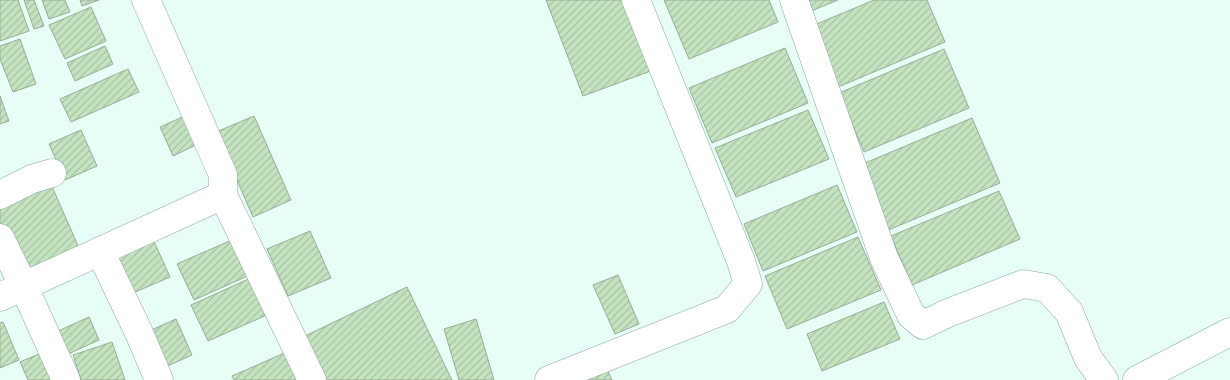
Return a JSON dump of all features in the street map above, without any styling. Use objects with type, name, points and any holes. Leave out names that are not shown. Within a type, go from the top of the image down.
[{"type":"street","points":[[146,0],[223,175],[223,195],[312,380]]},
{"type":"street","points":[[550,380],[727,309],[748,284],[737,252],[636,0]]},
{"type":"street","points":[[794,0],[884,258],[911,315],[923,325],[948,313],[1023,284],[1047,288],[1069,312],[1088,358],[1104,380]]},
{"type":"street","points":[[0,195],[32,179],[52,173]]},
{"type":"street","points":[[12,292],[223,195]]},
{"type":"street","points":[[0,238],[12,292],[66,380]]},
{"type":"street","points":[[100,250],[159,380]]},
{"type":"street","points":[[1137,380],[1230,332]]},
{"type":"building","points":[[0,0],[18,0],[29,31],[0,41]]},
{"type":"building","points":[[24,0],[34,0],[44,26],[34,29]]},
{"type":"building","points":[[42,0],[65,0],[70,12],[49,19]]},
{"type":"building","points":[[80,0],[99,0],[82,6]]},
{"type":"building","points":[[546,0],[629,0],[656,69],[583,96]]},
{"type":"building","points":[[664,0],[769,0],[778,22],[689,59]]},
{"type":"building","points":[[804,0],[838,0],[809,12]]},
{"type":"building","points":[[874,0],[927,0],[945,42],[838,87],[812,26]]},
{"type":"building","points":[[91,7],[106,41],[65,59],[49,25]]},
{"type":"building","points":[[20,39],[36,84],[13,92],[0,59],[0,46]]},
{"type":"building","points":[[105,46],[113,64],[75,81],[67,63]]},
{"type":"building","points":[[785,48],[808,103],[712,143],[689,88]]},
{"type":"building","points":[[944,49],[969,108],[864,152],[839,93]]},
{"type":"building","points":[[128,69],[139,92],[71,122],[60,99]]},
{"type":"building","points":[[0,96],[9,121],[0,124]]},
{"type":"building","points":[[808,110],[829,159],[736,197],[715,148]]},
{"type":"building","points":[[187,115],[200,143],[173,156],[160,127]]},
{"type":"building","points":[[254,116],[291,200],[253,217],[216,132]]},
{"type":"building","points":[[972,118],[1000,183],[886,231],[858,166]]},
{"type":"building","points":[[81,130],[97,166],[65,180],[49,144]]},
{"type":"building","points":[[50,182],[79,248],[22,273],[0,224],[0,203]]},
{"type":"building","points":[[837,185],[857,232],[763,271],[744,224]]},
{"type":"building","points":[[999,191],[1020,239],[912,285],[891,236]]},
{"type":"building","points":[[310,231],[331,278],[288,296],[267,249]]},
{"type":"building","points":[[152,237],[170,277],[133,293],[115,254]]},
{"type":"building","points":[[858,237],[881,290],[787,329],[765,276]]},
{"type":"building","points":[[234,239],[250,275],[194,300],[177,264]]},
{"type":"building","points":[[618,275],[639,324],[615,334],[593,285]]},
{"type":"building","points":[[253,277],[269,314],[208,341],[191,305]]},
{"type":"building","points":[[407,287],[452,380],[325,380],[303,337]]},
{"type":"building","points":[[884,302],[900,339],[822,371],[807,334]]},
{"type":"building","points":[[89,317],[99,340],[66,355],[56,332]]},
{"type":"building","points":[[176,319],[192,355],[156,371],[140,335]]},
{"type":"building","points":[[476,319],[494,380],[459,380],[444,329]]},
{"type":"building","points":[[3,322],[19,360],[0,368],[0,323]]},
{"type":"building","points":[[112,342],[125,380],[81,380],[73,355]]},
{"type":"building","points":[[46,351],[59,380],[28,380],[20,362]]},
{"type":"building","points":[[289,351],[302,380],[234,380],[232,376]]},
{"type":"building","points":[[604,363],[612,380],[565,380]]}]
